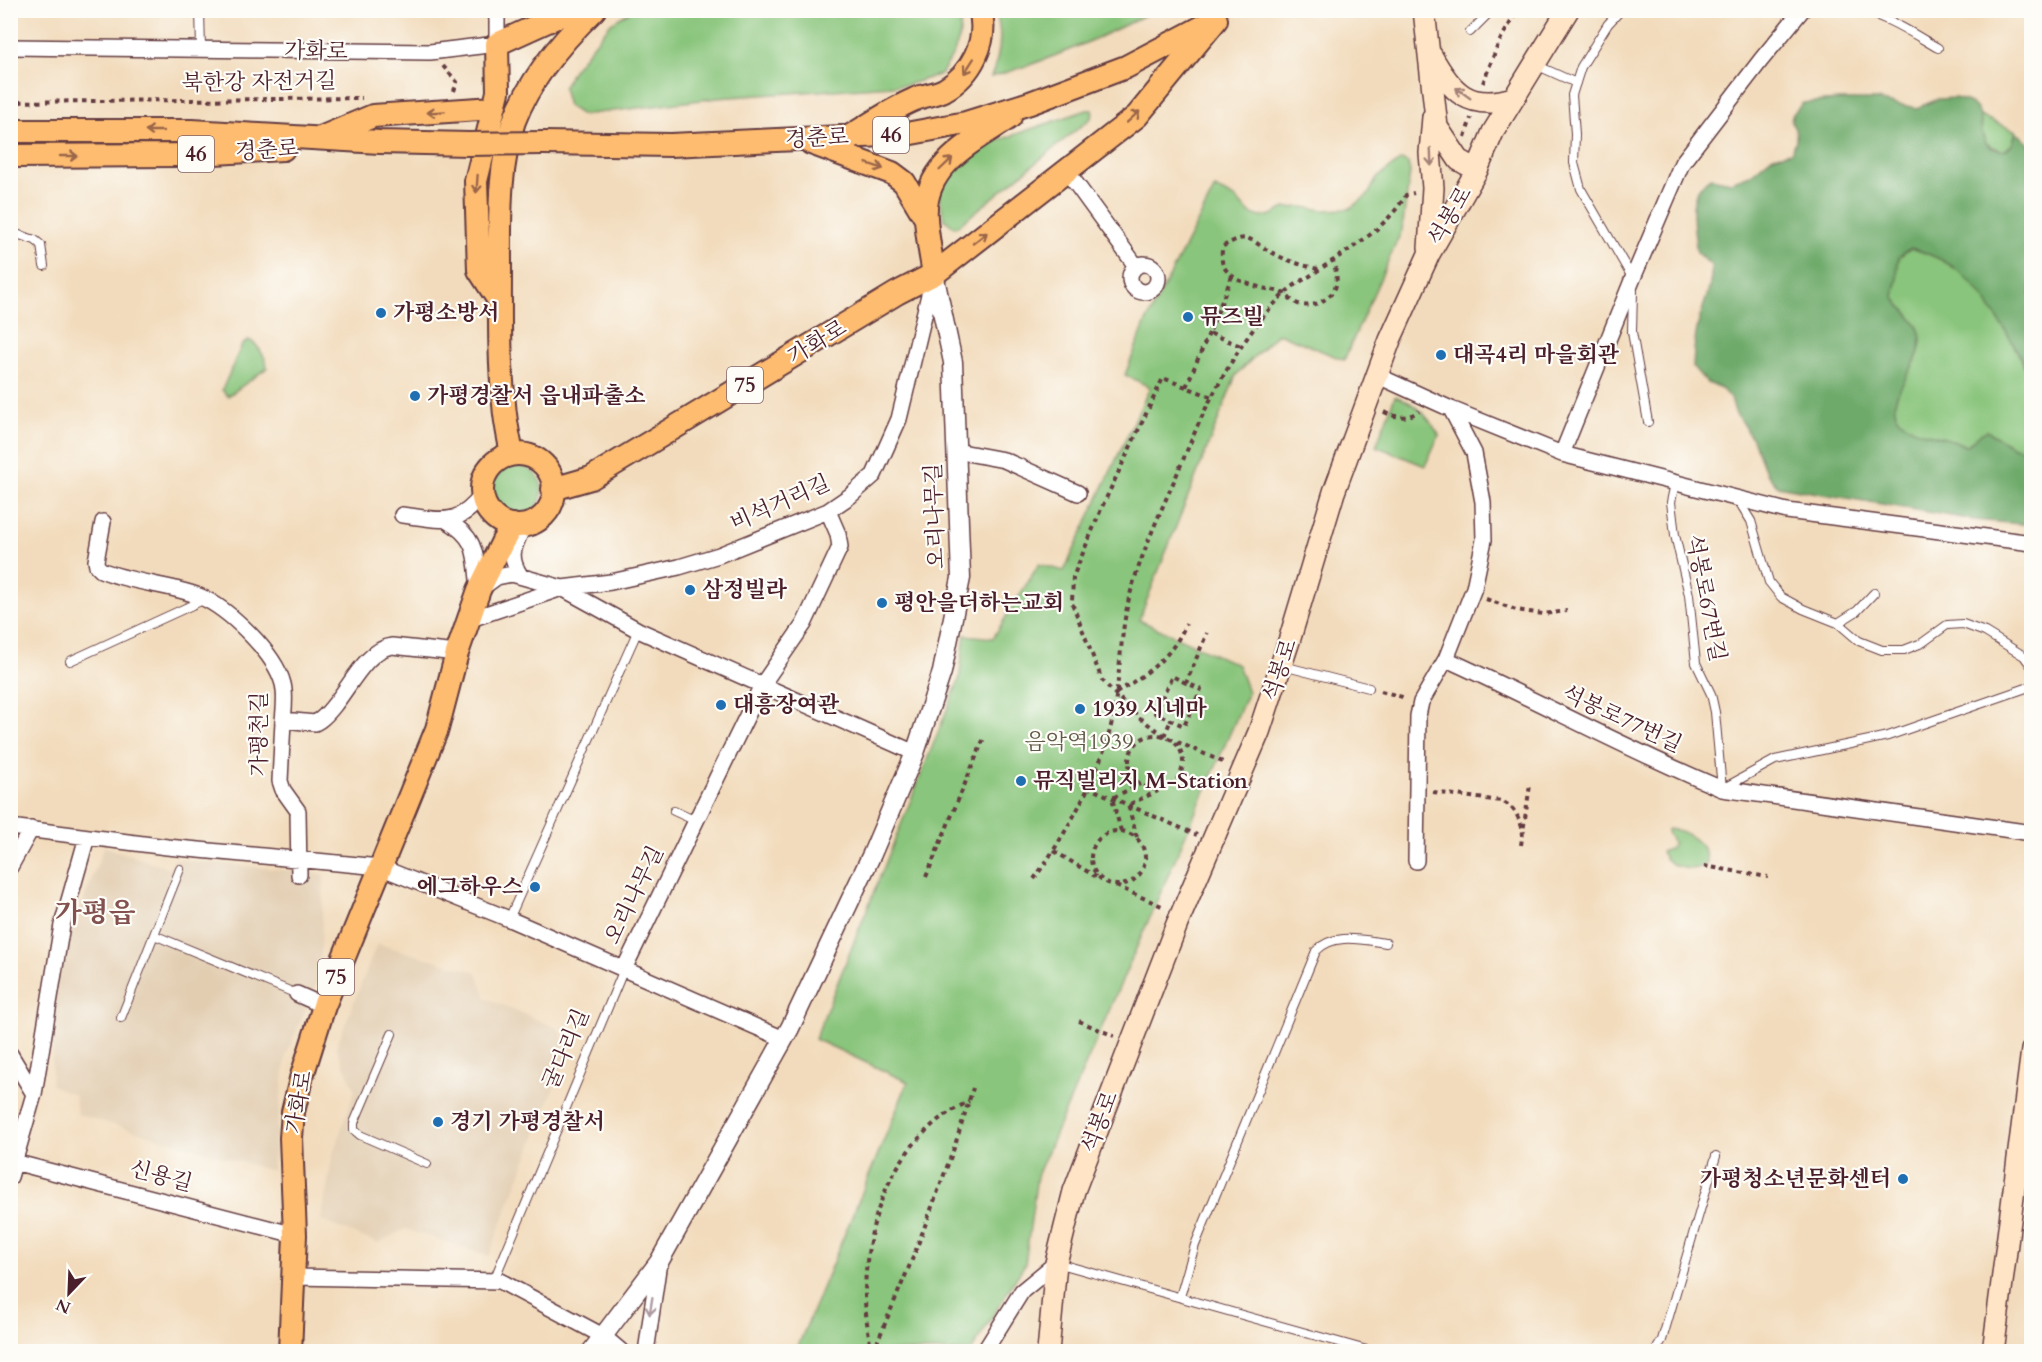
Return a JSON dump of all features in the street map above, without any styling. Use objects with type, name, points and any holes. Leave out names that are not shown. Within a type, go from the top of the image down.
[{"type":"main road","points":[[500,302],[479,270],[476,181],[498,92],[497,44],[572,10]]},
{"type":"main road","points":[[512,454],[504,404],[500,302],[502,183],[507,146],[514,122],[538,77],[561,46],[594,10]]},
{"type":"main road","points":[[850,136],[914,99],[937,93],[959,80],[971,64],[979,46],[982,29],[980,10]]},
{"type":"main road","points":[[1424,10],[1437,127],[1459,160],[1477,170]]},
{"type":"main road","name":"석봉로","points":[[1048,1352],[1056,1263],[1074,1191],[1182,914],[1259,732],[1334,492],[1376,375],[1429,254],[1477,170],[1493,132],[1568,10]]},
{"type":"main road","name":"경춘로","points":[[10,131],[192,131],[380,142],[671,145],[906,134],[966,123],[1030,103],[1126,67],[1222,15]]},
{"type":"main road","name":"가화로","points":[[554,489],[591,478],[897,293],[934,274],[1137,116],[1222,15]]},
{"type":"main road","points":[[1429,52],[1437,66],[1460,93],[1475,102],[1487,104],[1513,98]]},
{"type":"main road","points":[[1429,254],[1433,188],[1430,153],[1434,99]]},
{"type":"main road","points":[[934,274],[925,217],[929,190],[934,177],[964,147],[1030,103]]},
{"type":"main road","points":[[318,139],[373,116],[494,108]]},
{"type":"main road","points":[[800,140],[892,173],[904,182],[925,217]]},
{"type":"main road","name":"경춘로","points":[[10,156],[180,155],[380,142]]},
{"type":"main road","points":[[512,454],[532,457],[540,462],[547,470],[554,489],[548,508],[542,516],[519,525],[496,518],[485,502],[482,486],[488,468],[512,454]]},
{"type":"main road","name":"가화로","points":[[479,590],[492,535],[485,502]]},
{"type":"main road","name":"가화로","points":[[290,1352],[295,1235],[291,1138],[293,1112],[301,1079],[324,1006],[437,729],[457,652],[479,590],[503,541],[519,525]]},
{"type":"main road","points":[[1993,1352],[2031,1050]]},
{"type":"street","points":[[495,10],[497,44]]},
{"type":"street","points":[[1562,454],[1633,278],[1683,163],[1802,10]]},
{"type":"street","name":"가화로","points":[[10,47],[430,52],[497,44]]},
{"type":"street","points":[[1066,170],[1136,266]]},
{"type":"street","name":"오리나무길","points":[[591,1352],[659,1262],[784,1039],[872,854],[915,753],[942,672],[961,578],[953,362],[934,274]]},
{"type":"street","name":"비석거리길","points":[[468,620],[562,588],[611,582],[679,567],[764,538],[828,511],[854,494],[876,471],[901,415],[912,360],[934,274]]},
{"type":"street","points":[[1376,375],[1451,409],[1562,454],[1787,512],[2031,543]]},
{"type":"street","points":[[1416,861],[1418,716],[1421,702],[1446,659],[1472,594],[1485,540],[1483,502],[1474,453],[1451,409]]},
{"type":"street","points":[[956,451],[1004,460],[1078,494]]},
{"type":"street","points":[[402,515],[446,520],[464,515],[485,502]]},
{"type":"street","name":"오리나무길","points":[[784,1039],[624,969],[762,685],[804,624],[840,547],[838,534],[828,511]]},
{"type":"street","points":[[446,520],[464,532],[471,542],[479,590],[503,575],[520,575],[562,588],[638,630],[915,753]]},
{"type":"street","name":"가평천길","points":[[103,522],[96,561],[101,570],[205,599],[237,620],[259,644],[277,670],[283,684],[285,698],[280,781],[283,790],[298,811],[299,868]]},
{"type":"street","points":[[519,525],[513,555],[514,566],[520,575]]},
{"type":"street","points":[[283,720],[315,723],[320,720],[370,658],[383,647],[457,652]]},
{"type":"street","name":"석봉로77번길","points":[[1446,659],[1676,770],[1722,789],[2031,833]]},
{"type":"street","points":[[10,827],[299,868],[380,867],[624,969]]},
{"type":"street","points":[[10,867],[31,829]]},
{"type":"street","points":[[10,1177],[34,1094],[62,925],[87,837]]},
{"type":"street","points":[[297,994],[324,1006]]},
{"type":"street","points":[[10,1054],[34,1094]]},
{"type":"street","name":"신용길","points":[[13,1161],[295,1235]]},
{"type":"street","points":[[646,1352],[659,1262]]},
{"type":"street","points":[[984,1352],[1022,1291],[1056,1263]]},
{"type":"street","points":[[294,1277],[494,1280],[507,1283],[603,1336],[622,1352]]},
{"type":"lane","points":[[200,10],[201,50]]},
{"type":"lane","points":[[1470,32],[1492,10]]},
{"type":"lane","points":[[1621,10],[1608,24],[1581,67],[1572,95],[1575,134],[1574,163],[1581,189],[1633,278],[1632,332],[1648,422]]},
{"type":"lane","points":[[1854,10],[1901,27],[1938,48]]},
{"type":"lane","points":[[1533,64],[1576,83]]},
{"type":"lane","points":[[10,232],[35,240],[41,245],[44,266]]},
{"type":"lane","name":"석봉로67번길","points":[[1675,483],[1671,502],[1675,535],[1689,595],[1696,663],[1711,694],[1715,712],[1722,789]]},
{"type":"lane","points":[[1737,499],[1751,521],[1769,582],[1781,597],[1838,623],[1859,641],[1882,650],[1904,650],[1922,643],[1947,625],[1963,624],[1985,632],[2025,656],[2031,667]]},
{"type":"lane","points":[[1838,623],[1857,611],[1874,592]]},
{"type":"lane","points":[[70,661],[205,599]]},
{"type":"lane","points":[[509,919],[638,630]]},
{"type":"lane","points":[[1281,665],[1369,688]]},
{"type":"lane","points":[[1722,789],[1775,760],[1888,736],[2031,686]]},
{"type":"lane","points":[[674,811],[696,821]]},
{"type":"lane","points":[[121,1018],[180,869]]},
{"type":"lane","points":[[154,935],[297,994]]},
{"type":"lane","points":[[1180,1297],[1195,1245],[1316,951],[1322,945],[1344,939],[1386,942]]},
{"type":"lane","name":"굴다리길","points":[[494,1280],[624,969]]},
{"type":"lane","points":[[392,1034],[354,1123],[354,1130],[360,1135],[427,1164]]},
{"type":"lane","points":[[1656,1352],[1662,1340],[1716,1156]]},
{"type":"lane","points":[[1056,1263],[1374,1352]]},
{"type":"path","points":[[430,52],[457,82],[456,88],[449,96]]},
{"type":"path","name":"북한강 자전거길","points":[[10,102],[366,98]]},
{"type":"path","points":[[1034,879],[1054,851],[1087,787],[1112,722],[1123,632],[1131,592],[1153,530],[1212,397],[1233,357],[1284,293],[1372,234],[1398,208],[1406,195],[1433,188]]},
{"type":"path","points":[[1318,269],[1271,252],[1255,240],[1237,238],[1222,247],[1223,265],[1232,276],[1257,288],[1284,293],[1297,304],[1312,305],[1326,300],[1336,286],[1333,260]]},
{"type":"path","points":[[1186,387],[1232,276]]},
{"type":"path","points":[[1209,333],[1241,346]]},
{"type":"path","points":[[1128,805],[1170,786],[1181,773],[1182,755],[1178,747],[1140,718],[1102,680],[1072,603],[1073,577],[1102,507],[1162,378],[1212,397]]},
{"type":"path","points":[[1366,404],[1392,416],[1405,417],[1417,413],[1429,399]]},
{"type":"path","points":[[1472,594],[1516,609],[1543,615],[1567,611]]},
{"type":"path","points":[[1115,694],[1167,655],[1177,644],[1186,624]]},
{"type":"path","points":[[1186,683],[1207,633]]},
{"type":"path","points":[[1172,676],[1186,683],[1201,689],[1184,726],[1155,713],[1172,676]]},
{"type":"path","points":[[1369,688],[1421,702]]},
{"type":"path","points":[[1164,736],[1171,720]]},
{"type":"path","points":[[1161,789],[1152,789],[1140,784],[1131,774],[1128,765],[1132,748],[1146,736],[1164,736],[1243,771]]},
{"type":"path","points":[[926,877],[984,738]]},
{"type":"path","points":[[1112,798],[1140,784]]},
{"type":"path","points":[[1521,845],[1530,785]]},
{"type":"path","points":[[1087,787],[1213,842]]},
{"type":"path","points":[[1417,790],[1501,801],[1510,805],[1516,812],[1524,833]]},
{"type":"path","points":[[1112,798],[1121,831]]},
{"type":"path","points":[[1112,884],[1130,883],[1142,871],[1145,853],[1143,845],[1137,838],[1128,805]]},
{"type":"path","points":[[1104,881],[1097,875],[1091,858],[1092,849],[1097,841],[1112,831],[1121,831],[1137,838]]},
{"type":"path","points":[[1054,851],[1104,881],[1182,914]]},
{"type":"path","points":[[1704,866],[1768,877]]},
{"type":"path","points":[[1079,1021],[1131,1043]]},
{"type":"path","points":[[872,1352],[914,1255],[954,1148],[973,1088]]},
{"type":"path","points":[[872,1352],[865,1298],[869,1238],[887,1182],[910,1147],[939,1119],[969,1101]]},
{"type":"shaded area","points":[[104,846],[170,869],[174,859],[324,874],[320,975],[286,1056],[272,1171],[77,1114],[75,1095],[51,1085],[56,984],[72,932]]},
{"type":"shaded area","name":"경기 가평경찰서","points":[[377,944],[477,972],[486,998],[559,1029],[567,1054],[489,1256],[405,1229],[378,1243],[321,1221],[333,1153],[355,1090],[336,1047]]},
{"type":"green space","points":[[958,10],[960,36],[941,74],[907,85],[717,98],[582,115],[568,106],[563,88],[573,70],[611,23],[631,11]]},
{"type":"green space","points":[[995,11],[1153,11],[1074,48],[991,77],[997,61],[999,44],[999,27]]},
{"type":"green space","points":[[1955,98],[1969,102],[1977,110],[1985,141],[1989,146],[1999,150],[2007,149],[2013,142],[2016,131],[2031,146],[2031,398],[2029,378],[2017,350],[1978,291],[1969,280],[1949,264],[1911,248],[1898,260],[1894,297],[1917,326],[1921,342],[1918,354],[1895,400],[1895,411],[1900,420],[1911,428],[1954,440],[1965,446],[1987,431],[2013,447],[2026,449],[2031,410],[2031,525],[1974,520],[1777,486],[1767,474],[1754,442],[1735,412],[1731,398],[1719,387],[1707,383],[1693,367],[1696,334],[1709,289],[1711,273],[1711,265],[1697,253],[1694,228],[1694,200],[1703,184],[1711,178],[1731,182],[1750,175],[1773,156],[1791,152],[1796,137],[1791,122],[1792,115],[1803,103],[1875,100],[1917,108],[1938,99]]},
{"type":"green space","points":[[1092,110],[1091,118],[958,226],[954,227],[944,219],[938,190],[949,164],[984,145]]},
{"type":"green space","points":[[1980,116],[2016,131],[2012,145],[2002,151],[1987,144],[1981,132]]},
{"type":"green space","name":"음악역1939","points":[[1401,160],[1408,163],[1410,172],[1402,230],[1344,360],[1278,333],[1236,375],[1139,620],[1238,665],[1248,692],[1037,1176],[1025,1264],[971,1351],[796,1351],[908,1082],[815,1039],[959,680],[965,635],[993,638],[1039,564],[1064,571],[1150,387],[1125,375],[1145,324],[1215,188],[1235,198],[1251,214],[1261,217],[1272,215],[1285,208],[1349,209],[1368,195],[1377,178]]},
{"type":"green space","points":[[1911,248],[1943,261],[1969,280],[2009,336],[2024,365],[2030,384],[2031,423],[2026,449],[2013,447],[1987,431],[1965,446],[1954,440],[1918,431],[1900,420],[1895,411],[1895,400],[1918,354],[1921,342],[1917,326],[1894,297],[1898,260]]},
{"type":"green space","points":[[249,340],[261,352],[267,368],[228,396],[222,390],[242,345]]},
{"type":"green space","points":[[1395,396],[1421,411],[1439,435],[1425,466],[1376,446]]},
{"type":"green space","points":[[517,466],[535,473],[542,491],[535,509],[517,516],[499,509],[492,491],[499,473]]},
{"type":"green space","points":[[1668,829],[1682,832],[1694,839],[1703,849],[1707,863],[1689,869],[1675,865],[1664,858],[1661,852],[1670,849],[1673,843],[1667,832]]},
{"type":"place","name":"가평소방서","points":[[381,313]]},
{"type":"place","name":"뮤즈빌","points":[[1188,317]]},
{"type":"place","name":"대곡4리 마을회관","points":[[1441,355]]},
{"type":"place","name":"가평경찰서 읍내파출소","points":[[415,396]]},
{"type":"place","name":"삼정빌라","points":[[690,590]]},
{"type":"place","name":"평안을더하는교회","points":[[882,603]]},
{"type":"place","name":"대흥장여관","points":[[721,705]]},
{"type":"place","name":"1939 시네마","points":[[1080,709]]},
{"type":"place","name":"뮤직빌리지 M-Station","points":[[1021,781]]},
{"type":"place","name":"에그하우스","points":[[535,887]]},
{"type":"place","name":"경기 가평경찰서","points":[[438,1122]]},
{"type":"place","name":"가평청소년문화센터","points":[[1903,1179]]},
{"type":"district","name":"가평읍","points":[[95,913]]}]
